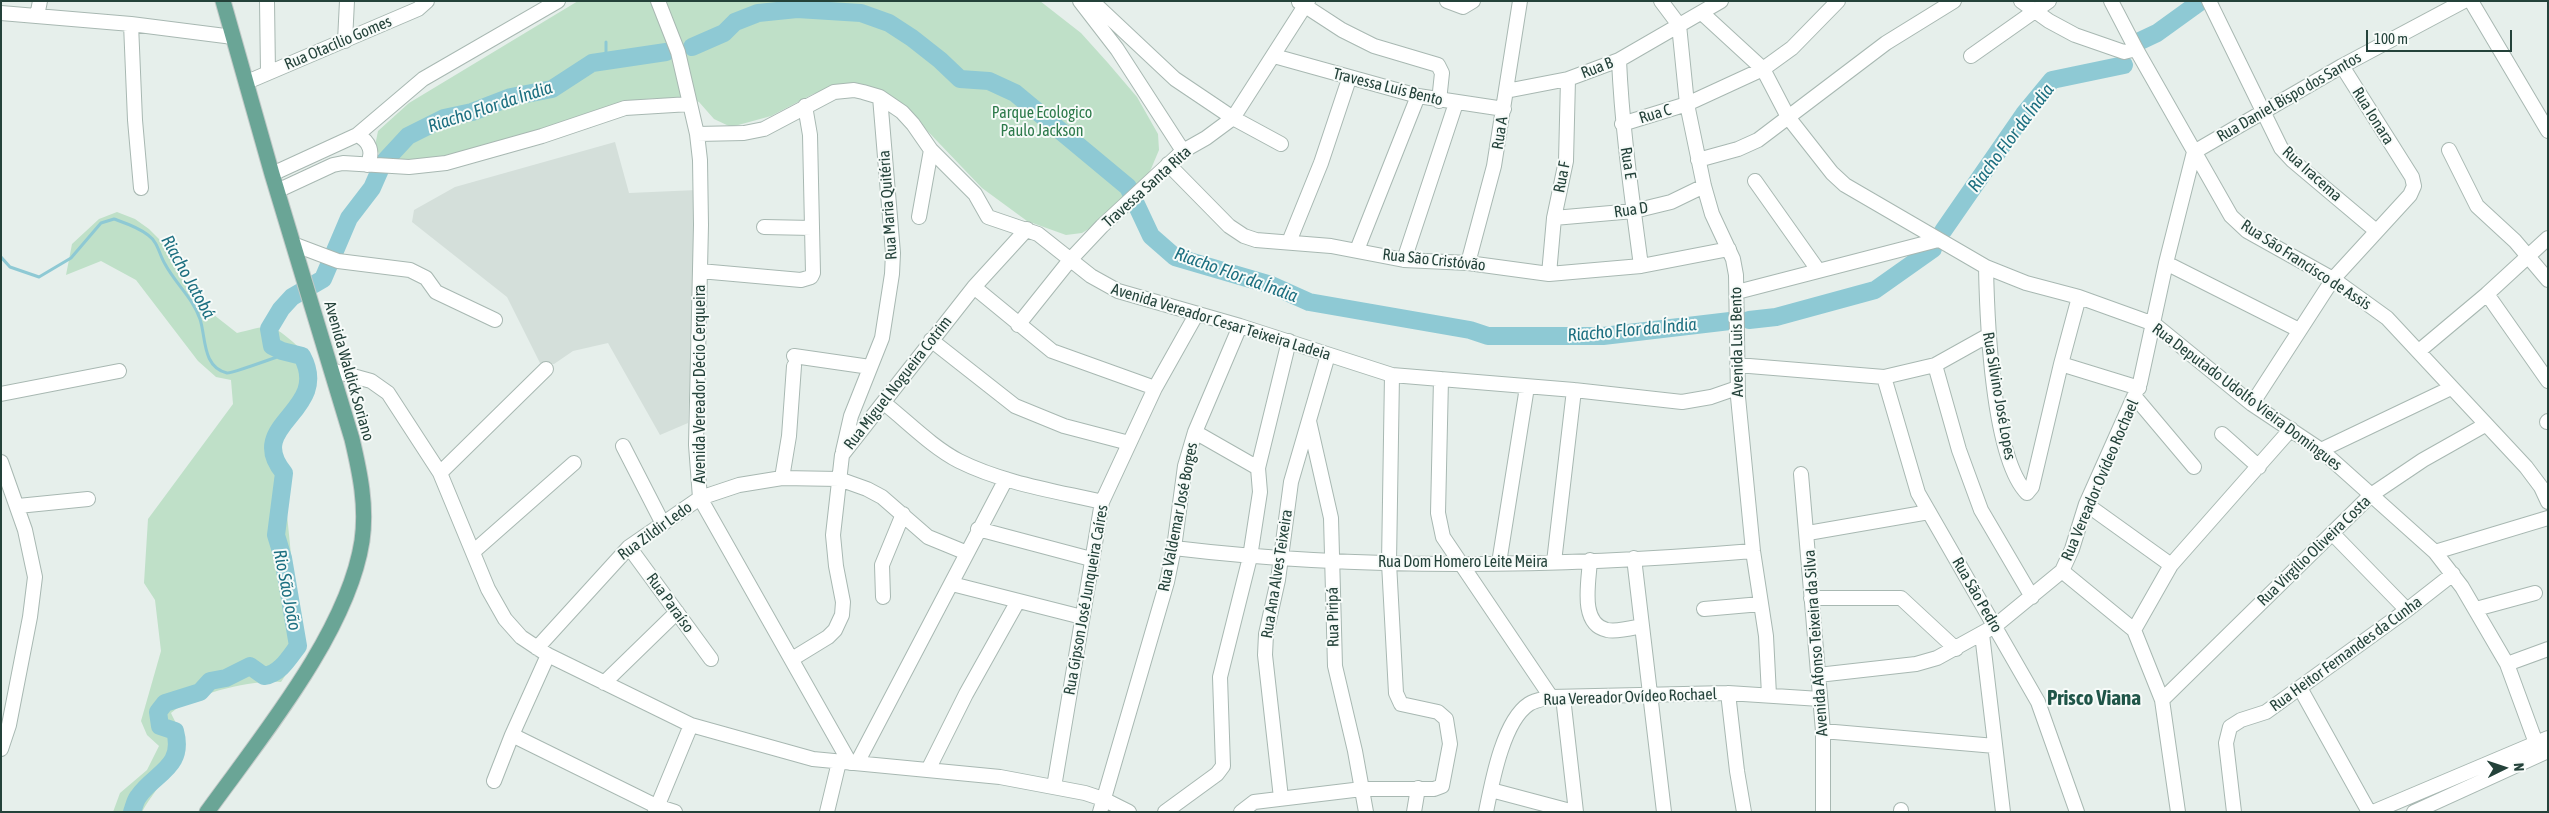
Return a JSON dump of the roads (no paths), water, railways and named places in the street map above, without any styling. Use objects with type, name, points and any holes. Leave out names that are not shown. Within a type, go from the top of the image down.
[{"type":"main road","name":"Avenida Waldick Soriano","points":[[207,812],[298,683],[329,633],[349,589],[362,541],[363,500],[361,477],[352,439],[277,191],[223,1]]},
{"type":"street","points":[[37,16],[40,1]]},
{"type":"street","points":[[267,1],[268,73]]},
{"type":"street","points":[[345,41],[347,1]]},
{"type":"street","name":"Rua Otacílio Gomes","points":[[247,82],[418,9],[428,1]]},
{"type":"street","points":[[272,174],[354,137],[424,79],[558,1]]},
{"type":"street","name":"Avenida Vereador Décio Cerqueira","points":[[658,1],[675,40],[697,134],[700,169],[696,445],[700,498],[849,763]]},
{"type":"street","points":[[1447,1],[1463,7],[1473,1]]},
{"type":"street","name":"Rua A","points":[[1468,263],[1491,181],[1520,1]]},
{"type":"street","points":[[1661,1],[1679,25]]},
{"type":"street","name":"Rua B","points":[[1506,91],[1568,79],[1619,60],[1721,1]]},
{"type":"street","name":"Rua C","points":[[1622,124],[1687,104],[1763,70],[1786,53],[1838,1]]},
{"type":"street","points":[[1698,160],[1748,146],[1886,43],[1954,1]]},
{"type":"street","points":[[2021,1],[2034,11],[2075,35],[2124,52],[2136,49]]},
{"type":"street","points":[[1971,56],[2049,1]]},
{"type":"street","name":"Rua São Francisco de Assis","points":[[2111,1],[2136,49],[2231,216],[2238,224],[2333,279],[2387,318],[2534,476],[2547,501]]},
{"type":"street","name":"Rua Iracema","points":[[2209,1],[2262,112],[2286,154],[2375,230]]},
{"type":"street","name":"Rua Daniel Bispo dos Santos","points":[[2194,152],[2342,66],[2464,1]]},
{"type":"street","points":[[2471,1],[2548,132]]},
{"type":"street","points":[[1090,3],[1175,79],[1233,118],[1281,144]]},
{"type":"street","points":[[1090,3],[1182,151]]},
{"type":"street","points":[[1304,3],[1342,30],[1374,46],[1438,65],[1442,73],[1438,100]]},
{"type":"street","name":"Travessa Santa Rita","points":[[1018,325],[1070,260],[1168,164],[1182,151],[1206,138],[1233,118],[1274,56],[1304,3]]},
{"type":"street","points":[[1,13],[131,24],[233,37]]},
{"type":"street","name":"Rua Deputado Udolfo Vieira Domingues","points":[[1702,13],[1763,70],[1788,117],[1832,173],[1845,185],[1986,267],[2026,283],[2079,297],[2154,324],[2252,404],[2321,450],[2435,552],[2452,574],[2476,609],[2507,664],[2543,746]]},
{"type":"street","points":[[131,24],[135,120],[141,188]]},
{"type":"street","name":"Avenida Luis Bento","points":[[1679,25],[1687,104],[1698,160],[1712,214],[1729,249],[1735,268],[1737,292],[1737,388],[1753,551],[1766,636],[1769,695]]},
{"type":"street","name":"Travessa Luís Bento","points":[[1274,56],[1349,79],[1418,96],[1504,109]]},
{"type":"street","name":"Rua E","points":[[1619,60],[1622,124],[1641,266]]},
{"type":"street","name":"Rua Ionara","points":[[2342,66],[2412,177],[2412,190],[2375,230]]},
{"type":"street","points":[[1289,242],[1321,162],[1349,79]]},
{"type":"street","name":"Rua F","points":[[1549,274],[1554,218],[1566,161],[1568,79]]},
{"type":"street","name":"Avenida Vereador Cesar Teixeira Ladeia","points":[[697,134],[744,133],[764,129],[780,122],[822,97],[843,90],[863,92],[880,97],[902,112],[913,124],[930,150],[975,194],[988,217],[1038,234],[1102,284],[1118,292],[1240,326],[1392,375],[1574,390],[1682,402],[1706,398],[1737,388]]},
{"type":"street","points":[[1357,250],[1418,96]]},
{"type":"street","name":"Rua Maria Quitéria","points":[[842,456],[851,416],[882,338],[893,253],[880,97]]},
{"type":"street","points":[[1404,260],[1456,103]]},
{"type":"street","points":[[277,191],[333,165],[362,164],[409,167],[446,163],[542,136],[625,108],[690,104]]},
{"type":"street","points":[[700,272],[807,279],[813,273],[810,135],[805,106]]},
{"type":"street","points":[[354,137],[349,149],[362,164]]},
{"type":"street","points":[[354,137],[365,140],[369,146],[370,157],[362,164]]},
{"type":"street","points":[[919,217],[930,150]]},
{"type":"street","points":[[2449,150],[2476,206],[2510,235],[2548,280]]},
{"type":"street","name":"Rua Vereador Ovídeo Rochael","points":[[1818,675],[1916,664],[1956,649],[1995,626],[2032,598],[2062,570],[2072,549],[2086,504],[2137,392],[2154,324],[2166,263],[2194,152]]},
{"type":"street","name":"Rua São Cristóvão","points":[[1168,164],[1238,232],[1256,240],[1357,250],[1404,260],[1468,263],[1549,274],[1641,266],[1729,249]]},
{"type":"street","points":[[1755,181],[1818,270]]},
{"type":"street","name":"Rua D","points":[[1554,218],[1634,211],[1671,202],[1704,186]]},
{"type":"street","points":[[764,227],[812,228]]},
{"type":"street","name":"Rua Miguel Nogueira Cotrim","points":[[792,659],[835,630],[842,615],[843,602],[836,566],[834,536],[842,456],[974,287],[1027,229]]},
{"type":"street","points":[[2252,404],[2333,279],[2375,230]]},
{"type":"street","points":[[2419,351],[2487,294],[2548,238]]},
{"type":"street","points":[[1737,292],[1938,240]]},
{"type":"street","points":[[293,244],[338,261],[410,270],[426,278],[436,292],[495,320]]},
{"type":"street","points":[[2166,263],[2299,330]]},
{"type":"street","name":"Rua Silvino José Lopes","points":[[1986,267],[1987,336],[2006,452],[2018,481],[2027,493],[2032,487],[2061,364]]},
{"type":"street","points":[[974,287],[1052,351],[1155,388]]},
{"type":"street","points":[[2487,294],[2548,381]]},
{"type":"street","points":[[2079,297],[2061,364],[2137,392],[2194,467]]},
{"type":"street","name":"Rua Gipson José Junqueira Caíres","points":[[1054,787],[1102,502],[1155,388],[1196,315]]},
{"type":"street","name":"Rua Valdemar José Borges","points":[[1102,805],[1167,582],[1174,548],[1185,466],[1195,432],[1240,326]]},
{"type":"street","points":[[1737,365],[1884,376],[1935,365],[1987,336]]},
{"type":"street","points":[[932,340],[1014,406],[1064,426],[1129,443]]},
{"type":"street","points":[[1165,812],[1217,774],[1223,766],[1225,752],[1219,684],[1250,557],[1260,492],[1258,468],[1288,341]]},
{"type":"street","name":"Rua Ana Alves Teixeira","points":[[1281,798],[1265,645],[1281,558],[1291,482],[1328,355]]},
{"type":"street","points":[[782,478],[789,436],[794,361],[870,367]]},
{"type":"street","points":[[1935,365],[1959,450],[1981,510],[2032,598]]},
{"type":"street","points":[[440,473],[546,369]]},
{"type":"street","points":[[330,370],[371,381],[384,389],[440,473],[488,589],[505,619],[521,637],[543,651],[691,725],[813,759],[1000,777],[1054,787],[1102,805],[1130,812]]},
{"type":"street","points":[[1,394],[119,371]]},
{"type":"street","points":[[1241,812],[1254,802],[1362,789],[1437,789],[1443,782],[1450,744],[1446,719],[1438,712],[1405,706],[1398,700],[1389,563],[1392,375]]},
{"type":"street","name":"Rua São Pedro","points":[[1884,376],[1911,478],[2038,702],[2077,812]]},
{"type":"street","points":[[1441,379],[1438,514],[1443,537],[1557,697],[1575,812],[1491,790]]},
{"type":"street","points":[[1500,563],[1527,387]]},
{"type":"street","points":[[2321,450],[2451,388]]},
{"type":"street","points":[[1554,562],[1574,390]]},
{"type":"street","points":[[884,402],[960,462],[1006,479],[1102,502]]},
{"type":"street","name":"Rua Piripá","points":[[1308,421],[1330,510],[1334,658],[1366,812]]},
{"type":"street","name":"Rua Virgílio Oliveira Costa","points":[[2162,700],[2371,495],[2423,460],[2485,425]]},
{"type":"street","points":[[2134,630],[2171,565],[2291,429]]},
{"type":"street","points":[[1195,432],[1258,468]]},
{"type":"street","points":[[2222,434],[2259,467]]},
{"type":"street","points":[[623,446],[663,524]]},
{"type":"street","points":[[1,462],[18,506],[32,558],[34,577],[30,617],[9,725],[1,750]]},
{"type":"street","points":[[473,552],[574,463]]},
{"type":"street","name":"Avenida Afonso Teixeira da Silva","points":[[1801,474],[1808,533],[1811,598],[1823,731],[1823,812]]},
{"type":"street","name":"Rua Zildir Ledo","points":[[494,781],[543,651],[628,547],[700,498],[740,485],[782,478],[839,479],[867,489],[903,514],[934,540],[967,553]]},
{"type":"street","points":[[827,812],[849,763],[952,584],[978,530],[1006,479]]},
{"type":"street","points":[[18,506],[88,499]]},
{"type":"street","points":[[2086,504],[2171,565]]},
{"type":"street","points":[[1808,533],[1929,512]]},
{"type":"street","points":[[883,597],[882,565],[903,514]]},
{"type":"street","points":[[2435,552],[2548,518]]},
{"type":"street","points":[[978,530],[1091,559]]},
{"type":"street","points":[[2333,534],[2407,610]]},
{"type":"street","name":"Rua Paraíso","points":[[628,547],[711,659]]},
{"type":"street","name":"Rua Dom Homero Leite Meira","points":[[1174,548],[1250,557],[1461,564],[1554,562],[1753,551]]},
{"type":"street","points":[[1634,558],[1664,812]]},
{"type":"street","points":[[1590,560],[1588,607],[1591,618],[1597,626],[1608,630],[1642,626]]},
{"type":"street","points":[[2062,570],[2134,630],[2162,700],[2178,812]]},
{"type":"street","name":"Rua Heitor Fernandes da Cunha","points":[[2234,812],[2226,743],[2227,731],[2234,723],[2266,712],[2407,610],[2452,574]]},
{"type":"street","points":[[952,584],[1082,616]]},
{"type":"street","points":[[2476,609],[2535,593]]},
{"type":"street","points":[[1811,598],[1901,598],[1956,649]]},
{"type":"street","points":[[928,770],[966,694],[1018,601]]},
{"type":"street","points":[[1704,609],[1761,604]]},
{"type":"street","points":[[604,683],[676,612]]},
{"type":"street","points":[[1982,634],[2003,812]]},
{"type":"street","points":[[2507,664],[2548,649]]},
{"type":"street","points":[[2300,688],[2369,812]]},
{"type":"street","points":[[1728,693],[1744,812]]},
{"type":"street","name":"Rua Vereador Ovídeo Rochael","points":[[1486,812],[1507,734],[1517,716],[1530,704],[1557,697],[1651,697],[1728,693],[1820,699]]},
{"type":"street","points":[[656,809],[691,725]]},
{"type":"street","points":[[1823,731],[1995,746]]},
{"type":"street","points":[[512,735],[656,809],[675,812]]},
{"type":"street","points":[[2373,812],[2414,794],[2543,746]]},
{"type":"street","points":[[2414,794],[2422,811],[2543,746]]},
{"type":"street","points":[[1414,812],[1418,788]]},
{"type":"waterway","name":"Riacho Flor da Índia","points":[[2140,41],[2157,33],[2200,2]]},
{"type":"waterway","name":"Riacho Flor da Índia","points":[[692,47],[724,33],[735,22],[758,13],[797,9],[861,13],[889,23],[940,60],[960,79],[989,81],[1015,93],[1128,187],[1151,236],[1175,257],[1271,285],[1309,302],[1470,330],[1488,336],[1603,336],[1730,321]]},
{"type":"waterway","points":[[606,42],[606,60]]},
{"type":"waterway","name":"Rio São João","points":[[132,812],[138,797],[166,769],[176,754],[175,731],[160,726],[158,712],[165,703],[200,692],[210,681],[226,678],[250,666],[264,676],[270,675],[284,665],[298,646],[283,558],[276,535],[284,473],[274,456],[274,442],[280,429],[299,405],[306,391],[308,375],[302,356],[282,351],[272,346],[269,329],[281,309],[292,297],[323,279],[349,218],[372,188],[383,163],[408,136],[444,118],[472,112],[511,97],[552,89],[592,63],[666,52]]},
{"type":"waterway","name":"Riacho Flor da Índia","points":[[1943,231],[2024,114],[2052,80],[2124,65]]},
{"type":"waterway","name":"Riacho Jatobá","points":[[1,257],[10,267],[39,277],[71,258],[101,223],[114,219],[140,230],[154,241],[169,271],[197,311],[202,326],[206,351],[213,365],[219,370],[231,373],[291,352]]},
{"type":"waterway","name":"Riacho Flor da Índia","points":[[1749,320],[1776,317],[1875,290],[1933,249]]},
{"type":"district","name":"Prisco Viana","points":[[2094,698]]},
{"type":"park label","name":"Parque Ecologico Paulo Jackson","points":[[1042,122]]}]
